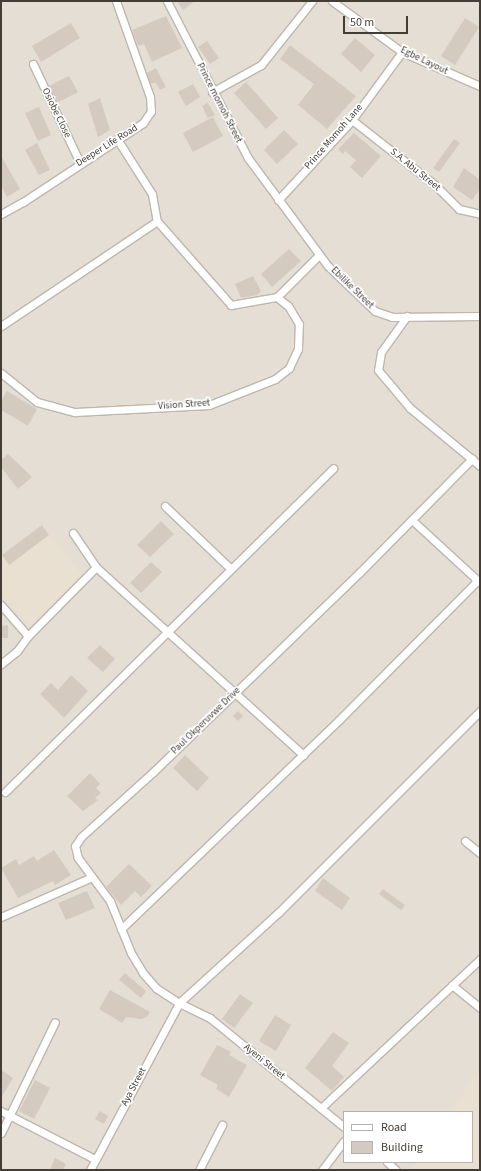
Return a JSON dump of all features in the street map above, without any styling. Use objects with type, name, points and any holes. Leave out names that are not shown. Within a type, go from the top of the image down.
[{"type":"street","name":"Deeper Life Road","points":[[1,214],[23,202],[80,163],[143,123],[151,111],[150,97],[116,1]]},
{"type":"street","name":"Prince momoh Street","points":[[167,1],[212,92],[248,158],[278,200]]},
{"type":"street","points":[[212,92],[261,65],[312,1]]},
{"type":"street","name":"Egbe Layout","points":[[332,1],[402,52],[480,86]]},
{"type":"street","name":"Prince Momoh Lane","points":[[278,200],[352,120],[402,52]]},
{"type":"street","name":"Osiobe Close","points":[[33,64],[80,163]]},
{"type":"street","name":"S.A. Abu Street","points":[[352,120],[435,185],[459,209],[480,214]]},
{"type":"street","points":[[117,139],[152,194],[157,221],[231,305],[277,297],[320,255]]},
{"type":"street","name":"Ebilike Street","points":[[278,200],[320,255],[375,311],[392,317],[480,316]]},
{"type":"street","points":[[1,326],[157,221]]},
{"type":"street","name":"Vision Street","points":[[1,373],[36,402],[75,412],[210,405],[275,379],[289,368],[298,350],[299,324],[288,306],[277,297]]},
{"type":"street","points":[[408,316],[381,352],[378,370],[410,408],[480,466]]},
{"type":"street","name":"Paul Okperuvwe Drive","points":[[179,1003],[156,988],[143,974],[121,929],[110,901],[76,852],[75,846],[80,837],[129,795],[234,694],[412,520],[472,459]]},
{"type":"street","points":[[5,792],[333,468]]},
{"type":"street","points":[[165,506],[231,569]]},
{"type":"street","points":[[121,929],[303,755],[476,582],[475,578],[412,520]]},
{"type":"street","points":[[73,533],[96,567],[234,694],[303,755]]},
{"type":"street","points":[[1,664],[17,651],[28,636],[96,567]]},
{"type":"street","points":[[1,605],[28,636]]},
{"type":"street","name":"Aya Street","points":[[90,1170],[179,1003],[278,914],[480,711]]},
{"type":"street","points":[[465,841],[480,853]]},
{"type":"street","points":[[1,917],[92,877]]},
{"type":"street","points":[[320,1108],[480,959]]},
{"type":"street","points":[[452,985],[480,1008]]},
{"type":"street","name":"Ayeni Street","points":[[179,1003],[210,1018],[343,1126]]},
{"type":"street","points":[[1,1133],[55,1022]]},
{"type":"street","points":[[1,1110],[95,1159]]},
{"type":"street","points":[[199,1170],[222,1125]]},
{"type":"street","points":[[322,1170],[343,1142]]},
{"type":"street","points":[[387,1163],[396,1170]]},
{"type":"shaded area","points":[[1,1],[480,1],[480,1170],[1,1170]]},
{"type":"shaded area","points":[[42,525],[83,576],[30,625],[1,595],[1,556]]},
{"type":"shaded area","points":[[480,1069],[480,1170],[411,1169],[415,1163],[473,1163],[473,1111],[451,1111]]},
{"type":"building","points":[[177,1],[195,1],[183,10]]},
{"type":"building","points":[[166,16],[182,48],[152,62],[144,44],[138,46],[132,30]]},
{"type":"building","points":[[465,18],[479,27],[455,65],[441,56]]},
{"type":"building","points":[[71,23],[80,38],[41,62],[32,46]]},
{"type":"building","points":[[355,38],[375,55],[361,72],[341,54]]},
{"type":"building","points":[[207,41],[219,58],[210,64],[198,47]]},
{"type":"building","points":[[290,45],[356,96],[327,129],[298,105],[314,84],[280,59]]},
{"type":"building","points":[[156,68],[166,87],[160,90],[156,83],[150,83],[147,73]]},
{"type":"building","points":[[69,76],[78,92],[57,103],[49,86]]},
{"type":"building","points":[[246,82],[278,118],[266,129],[234,93]]},
{"type":"building","points":[[193,84],[200,97],[186,106],[178,92]]},
{"type":"building","points":[[100,98],[110,130],[98,137],[88,104]]},
{"type":"building","points":[[208,103],[215,115],[208,118],[202,106]]},
{"type":"building","points":[[39,107],[51,135],[38,141],[25,113]]},
{"type":"building","points":[[213,117],[223,136],[193,152],[183,133]]},
{"type":"building","points":[[284,130],[298,144],[277,164],[264,150]]},
{"type":"building","points":[[354,133],[381,156],[362,178],[350,167],[356,160],[345,151],[343,154],[338,149]]},
{"type":"building","points":[[454,139],[460,143],[439,172],[433,168]]},
{"type":"building","points":[[37,143],[50,170],[39,175],[25,150]]},
{"type":"building","points":[[1,156],[20,189],[7,197],[1,185]]},
{"type":"building","points":[[464,168],[480,180],[480,189],[472,200],[453,187]]},
{"type":"building","points":[[289,249],[301,261],[272,287],[261,274]]},
{"type":"building","points":[[253,276],[261,291],[257,295],[241,298],[235,284]]},
{"type":"building","points":[[7,391],[37,409],[28,426],[1,410],[1,401]]},
{"type":"building","points":[[8,454],[32,477],[18,489],[1,467],[1,460]]},
{"type":"building","points":[[161,521],[174,534],[150,557],[137,545]]},
{"type":"building","points":[[42,525],[49,535],[9,565],[2,555]]},
{"type":"building","points":[[151,562],[162,572],[141,593],[130,583]]},
{"type":"building","points":[[8,625],[8,638],[1,638],[1,626]]},
{"type":"building","points":[[100,645],[115,659],[103,672],[87,658]]},
{"type":"building","points":[[71,675],[88,691],[64,718],[40,694],[51,683],[58,690]]},
{"type":"building","points":[[238,711],[243,716],[238,721],[233,716]]},
{"type":"building","points":[[185,755],[209,778],[197,791],[173,768]]},
{"type":"building","points":[[90,773],[100,784],[96,788],[101,793],[95,798],[98,800],[83,811],[67,796]]},
{"type":"building","points":[[54,850],[71,875],[55,885],[53,881],[18,898],[1,868],[16,859],[19,865],[34,856],[37,861]]},
{"type":"building","points":[[129,864],[152,886],[141,897],[135,891],[121,905],[106,887]]},
{"type":"building","points":[[323,878],[350,898],[342,910],[315,891]]},
{"type":"building","points":[[383,889],[405,905],[401,910],[379,894]]},
{"type":"building","points":[[87,891],[95,908],[66,920],[58,903]]},
{"type":"building","points":[[125,973],[146,991],[141,998],[119,980]]},
{"type":"building","points":[[110,990],[150,1012],[147,1017],[141,1019],[126,1017],[122,1023],[99,1009]]},
{"type":"building","points":[[240,994],[253,1003],[234,1028],[222,1019]]},
{"type":"building","points":[[275,1015],[291,1025],[276,1051],[259,1041]]},
{"type":"building","points":[[333,1032],[349,1043],[332,1066],[344,1077],[332,1091],[305,1068]]},
{"type":"building","points":[[217,1045],[231,1052],[229,1055],[247,1065],[229,1097],[216,1089],[218,1085],[200,1075]]},
{"type":"building","points":[[1,1070],[13,1078],[1,1098]]},
{"type":"building","points":[[35,1080],[50,1088],[34,1119],[19,1111]]},
{"type":"building","points":[[100,1111],[108,1116],[104,1124],[95,1119]]},
{"type":"building","points":[[55,1158],[66,1164],[63,1170],[50,1170]]}]
